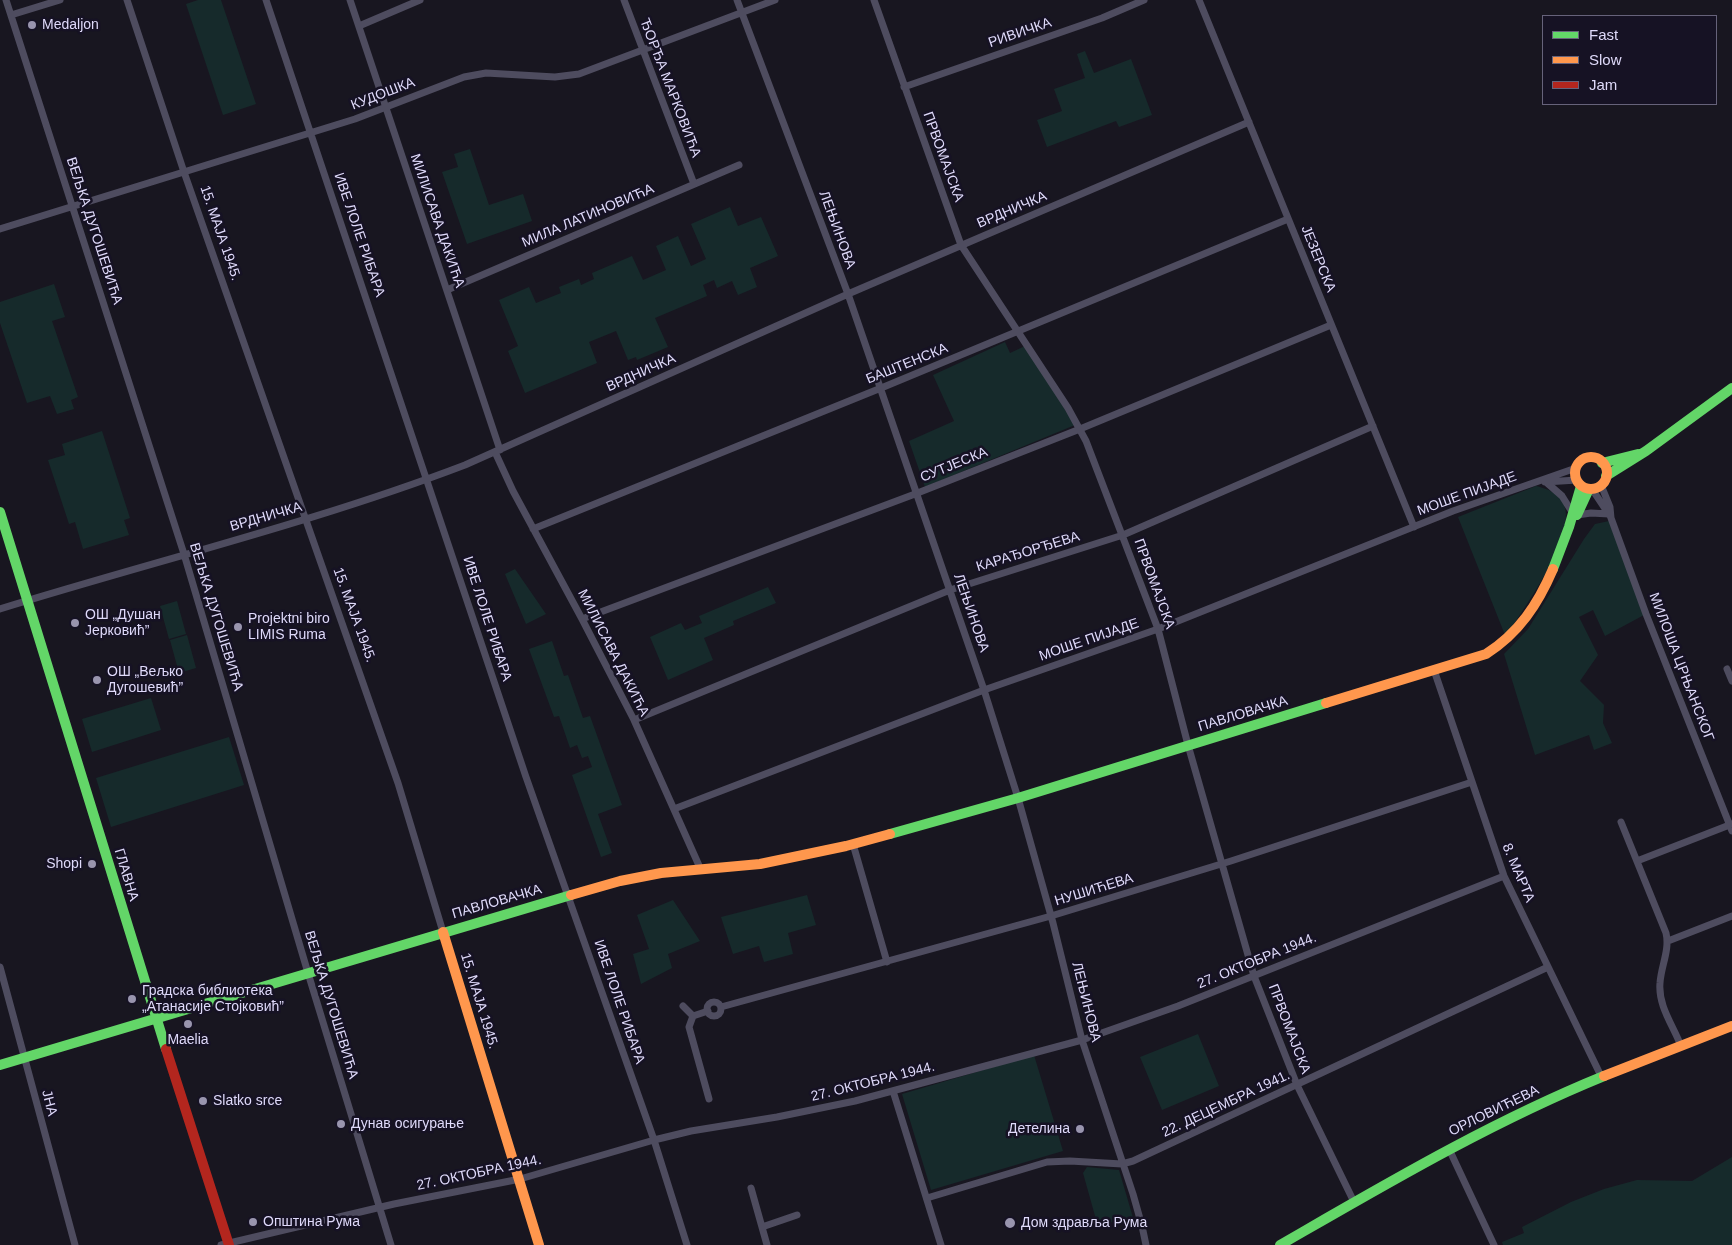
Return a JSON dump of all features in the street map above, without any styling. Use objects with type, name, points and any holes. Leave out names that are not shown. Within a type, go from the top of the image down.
[{"type":"street","name":"ВЕЉКА ДУГОШЕВИЋА","points":[[6,0],[184,554],[391,1245]]},
{"type":"street","points":[[11,15],[60,0]]},
{"type":"street","name":"15. МАЈА 1945.","points":[[127,0],[184,172],[304,519],[395,774],[539,1245]]},
{"type":"street","name":"ИВЕ ЛОЛЕ РИБАРА","points":[[266,0],[523,768],[654,1140],[687,1245]]},
{"type":"street","name":"МИЛИСАВА ДАКИЋА","points":[[350,0],[447,290],[498,451],[513,491],[634,720],[701,870]]},
{"type":"street","points":[[359,26],[420,0]]},
{"type":"street","name":"ЂОРЂА МАРКОВИЋА","points":[[624,0],[694,184]]},
{"type":"street","name":"ЛЕЊИНОВА","points":[[738,0],[848,294],[915,494],[984,690],[1018,798],[1051,916],[1082,1040],[1140,1219],[1146,1245]]},
{"type":"street","name":"КУДОШКА","points":[[0,229],[385,108],[464,77],[486,73],[567,76],[579,74],[775,0]]},
{"type":"street","name":"ПРВОМАЈСКА","points":[[874,0],[961,245],[1019,331],[1080,429],[1123,535],[1158,629],[1188,745],[1254,976],[1297,1085],[1354,1202]]},
{"type":"street","name":"РИВИЧКА","points":[[904,87],[1102,18],[1144,0]]},
{"type":"street","name":"ЈЕЗЕРСКА","points":[[1199,0],[1414,527]]},
{"type":"street","name":"ВРДНИЧКА","points":[[0,609],[304,519],[427,479],[498,451],[848,294],[1249,122]]},
{"type":"street","name":"МИЛА ЛАТИНОВИЋА","points":[[447,290],[739,165]]},
{"type":"street","name":"БАШТЕНСКА","points":[[533,529],[879,389],[1288,219]]},
{"type":"street","name":"СУТЈЕСКА","points":[[582,619],[915,494],[1080,429],[1331,325]]},
{"type":"street","points":[[1591,484],[1632,461],[1639,454],[1646,451],[1732,388]]},
{"type":"street","name":"КАРАЂОРЂЕВА","points":[[634,720],[950,590],[1123,535],[1373,426]]},
{"type":"street","points":[[1602,463],[1631,454],[1639,454]]},
{"type":"street","points":[[1576,468],[1581,461],[1590,458],[1599,460],[1602,463],[1606,469],[1591,484]]},
{"type":"street","name":"МОШЕ ПИЈАДЕ","points":[[674,809],[984,690],[1158,629],[1502,493],[1543,482],[1576,468]]},
{"type":"street","name":"ПАВЛОВАЧКА","points":[[0,1065],[443,932],[646,875],[760,864],[853,844],[1018,798],[1486,654],[1496,649],[1511,636],[1540,595],[1553,570],[1573,516],[1591,484],[1576,468]]},
{"type":"street","points":[[1543,482],[1562,496],[1573,516],[1594,513],[1610,516]]},
{"type":"street","name":"МОШЕ ПИЈАДЕ","points":[[1543,482],[1591,484]]},
{"type":"street","name":"МИЛОША ЦРЊАНСКОГ","points":[[1591,484],[1610,516],[1646,613],[1731,827]]},
{"type":"street","name":"ГЛАВНА","points":[[0,512],[226,1244]]},
{"type":"street","points":[[1728,669],[1732,681]]},
{"type":"street","name":"8. МАРТА","points":[[1434,670],[1504,876],[1601,1076]]},
{"type":"street","name":"НУШИЋЕВА","points":[[692,1016],[708,1011],[711,1015],[716,1015],[720,1012],[720,1007],[1051,916],[1472,782]]},
{"type":"street","points":[[1621,822],[1668,941],[1660,983],[1660,994],[1664,1008],[1681,1046]]},
{"type":"street","points":[[1637,861],[1731,827]]},
{"type":"street","points":[[853,844],[887,962]]},
{"type":"street","name":"27. ОКТОБРА 1944.","points":[[226,1244],[380,1207],[520,1179],[691,1131],[822,1108],[894,1091],[1082,1040],[1178,1006],[1504,876]]},
{"type":"street","points":[[1668,941],[1732,916]]},
{"type":"street","name":"ЈНА","points":[[0,967],[75,1245]]},
{"type":"street","name":"22. ДЕЦЕМБРА 1941.","points":[[926,1198],[1047,1162],[1070,1161],[1122,1164],[1137,1159],[1548,967]]},
{"type":"street","points":[[683,1006],[692,1016],[688,1027],[709,1099]]},
{"type":"street","name":"ОРЛОВИЋЕВА","points":[[1280,1245],[1449,1149],[1524,1110],[1601,1076],[1732,1026]]},
{"type":"street","points":[[894,1091],[941,1245]]},
{"type":"street","points":[[1449,1149],[1494,1245]]},
{"type":"street","points":[[751,1188],[767,1245]]},
{"type":"street","points":[[762,1227],[797,1215]]},
{"type":"green space","points":[[198,0],[221,0],[256,104],[223,115],[186,4]]},
{"type":"green space","points":[[1085,51],[1094,73],[1131,59],[1152,115],[1119,127],[1116,121],[1047,147],[1037,120],[1062,111],[1054,89],[1085,78],[1077,54]]},
{"type":"green space","points":[[470,149],[489,205],[523,194],[532,221],[467,244],[442,172],[458,167],[454,154]]},
{"type":"green space","points":[[730,207],[738,226],[761,217],[778,256],[750,268],[757,287],[738,295],[732,281],[717,288],[714,280],[703,285],[707,296],[655,318],[668,347],[637,360],[636,357],[628,360],[616,331],[589,342],[597,363],[525,393],[508,351],[518,346],[499,300],[529,287],[536,303],[561,293],[559,287],[579,279],[581,285],[594,279],[592,273],[632,256],[643,280],[666,270],[656,246],[678,236],[691,266],[706,259],[691,224]]},
{"type":"green space","points":[[54,284],[65,317],[52,321],[78,397],[71,400],[74,409],[57,414],[50,396],[27,403],[0,323],[0,302]]},
{"type":"green space","points":[[1005,342],[1010,353],[1025,346],[1075,425],[925,487],[909,441],[954,421],[933,375]]},
{"type":"green space","points":[[102,431],[130,518],[124,520],[129,535],[83,549],[75,522],[69,524],[48,460],[65,455],[62,444]]},
{"type":"green space","points":[[1536,486],[1550,491],[1561,499],[1565,508],[1566,522],[1556,553],[1538,587],[1511,629],[1505,635],[1458,517]]},
{"type":"green space","points":[[1609,521],[1644,615],[1605,636],[1593,610],[1579,617],[1598,655],[1580,681],[1604,705],[1603,723],[1612,743],[1594,750],[1589,735],[1535,755],[1504,654],[1528,629],[1595,524]]},
{"type":"green space","points":[[515,569],[546,614],[526,624],[505,574]]},
{"type":"green space","points":[[768,587],[776,603],[733,621],[734,625],[704,638],[713,660],[668,680],[650,637],[681,623],[685,630],[702,623],[699,616]]},
{"type":"green space","points":[[177,601],[186,634],[169,639],[160,606]]},
{"type":"green space","points":[[187,635],[196,668],[179,673],[170,640]]},
{"type":"green space","points":[[552,641],[564,676],[568,675],[583,718],[590,716],[622,805],[598,814],[612,853],[601,857],[572,775],[592,767],[588,756],[582,758],[577,745],[570,748],[559,716],[554,717],[529,649]]},
{"type":"green space","points":[[151,698],[161,730],[92,752],[82,719]]},
{"type":"green space","points":[[229,737],[244,785],[111,827],[96,778]]},
{"type":"green space","points":[[807,895],[816,925],[788,933],[793,954],[764,962],[759,946],[733,954],[721,917]]},
{"type":"green space","points":[[673,900],[700,941],[668,954],[672,968],[641,984],[633,954],[649,949],[637,915]]},
{"type":"green space","points":[[1198,1034],[1219,1086],[1162,1110],[1140,1057]]},
{"type":"green space","points":[[1034,1055],[1063,1151],[931,1190],[902,1094]]},
{"type":"green space","points":[[1732,1157],[1732,1245],[1503,1245],[1502,1242],[1524,1233],[1522,1227],[1571,1202],[1604,1189],[1637,1180],[1692,1181]]},
{"type":"green space","points":[[1087,1167],[1119,1170],[1134,1221],[1097,1223],[1083,1173]]},
{"type":"traffic: fast","points":[[1606,476],[1646,451],[1732,388]]},
{"type":"traffic: fast","points":[[1602,463],[1638,454]]},
{"type":"traffic: fast","points":[[1553,569],[1569,527],[1581,486]]},
{"type":"traffic: fast","points":[[1577,515],[1589,489]]},
{"type":"traffic: fast","points":[[0,512],[166,1049]]},
{"type":"traffic: fast","points":[[890,834],[1018,798],[1326,703]]},
{"type":"traffic: fast","points":[[0,1065],[571,895]]},
{"type":"traffic: fast","points":[[1280,1245],[1439,1155],[1521,1113],[1604,1076]]},
{"type":"traffic: slow","points":[[1591,457],[1602,462],[1607,473],[1602,484],[1591,489],[1580,484],[1575,473],[1580,462],[1591,457]]},
{"type":"traffic: slow","points":[[1326,703],[1486,654],[1508,637],[1526,617],[1541,594],[1553,569]]},
{"type":"traffic: slow","points":[[571,895],[620,881],[661,873],[760,864],[846,846],[890,834]]},
{"type":"traffic: slow","points":[[443,932],[539,1245]]},
{"type":"traffic: slow","points":[[1604,1076],[1732,1026]]},
{"type":"traffic: jam","points":[[166,1049],[229,1245]]},
{"type":"place","name":"Medaljon","points":[[32,25]]},
{"type":"place","name":"ОШ „Душан Јерковић”","points":[[75,623]]},
{"type":"place","name":"Projektni biro LIMIS Ruma","points":[[238,627]]},
{"type":"place","name":"ОШ „Вељко Дугошевић”","points":[[97,680]]},
{"type":"place","name":"Shopi","points":[[92,864]]},
{"type":"place","name":"Градска библиотека „Атанасије Стојковић”","points":[[132,999]]},
{"type":"place","name":"Maelia","points":[[188,1024]]},
{"type":"place","name":"Slatko srce","points":[[203,1101]]},
{"type":"place","name":"Дунав осигурање","points":[[341,1124]]},
{"type":"place","name":"Детелина","points":[[1080,1129]]},
{"type":"place","name":"Општина Рума","points":[[253,1222]]},
{"type":"place","name":"Дом здравља Рума","points":[[1010,1223]]}]
